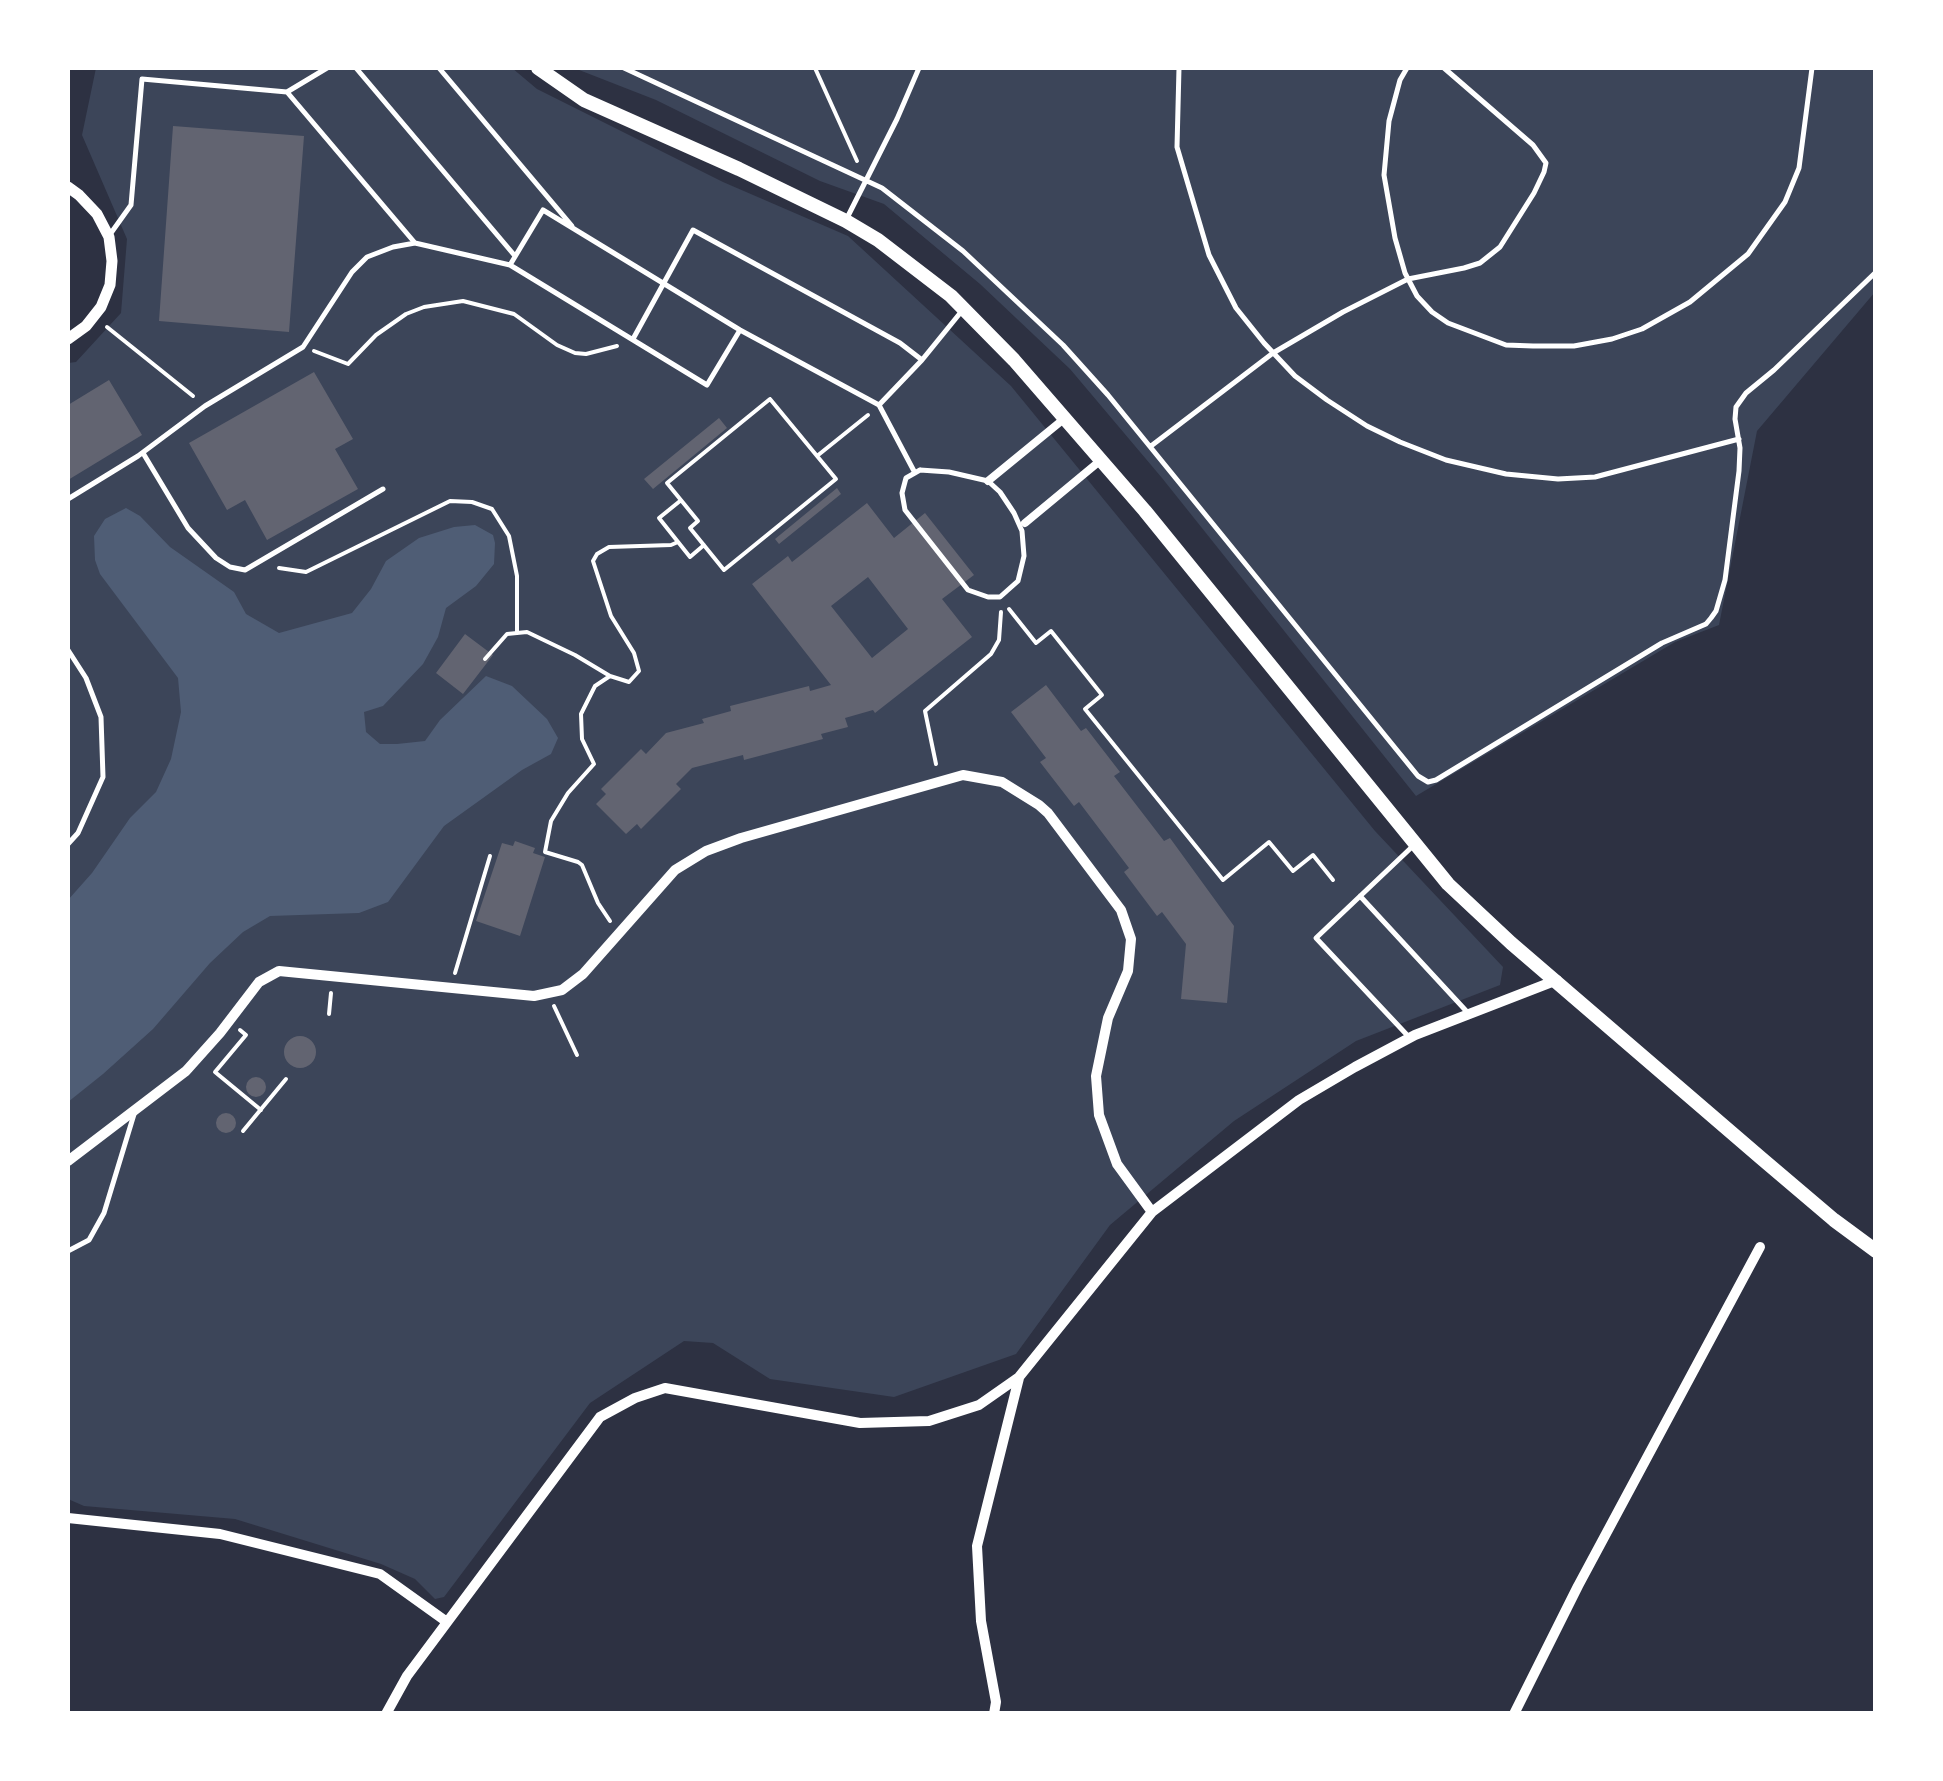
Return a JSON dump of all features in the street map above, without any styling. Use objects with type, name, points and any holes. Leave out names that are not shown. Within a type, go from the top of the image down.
[{"type":"main road","points":[[538,68],[584,100],[846,221],[878,240],[951,296],[1014,360],[1101,460],[1463,899],[1834,1220],[1876,1251]]},
{"type":"street","points":[[68,187],[97,214],[108,237],[112,261],[110,284],[101,307],[86,326],[68,339]]},
{"type":"street","points":[[988,481],[1065,418]]},
{"type":"street","points":[[1025,522],[1101,460]]},
{"type":"street","points":[[68,1161],[186,1071],[259,982],[279,971],[534,996],[562,990],[583,974],[675,870],[706,850],[963,776],[996,780],[1048,813],[1121,910],[1131,939],[1128,972],[1108,1018],[1096,1076],[1100,1115],[1117,1164],[1152,1212]]},
{"type":"street","points":[[386,1714],[407,1676],[600,1417],[634,1398],[665,1388],[860,1422],[929,1421],[979,1405],[1019,1377],[1152,1212],[1299,1100],[1410,1038],[1557,980]]},
{"type":"street","points":[[1514,1714],[1578,1586],[1760,1247]]},
{"type":"street","points":[[994,1714],[996,1702],[982,1621],[978,1546],[1019,1377]]},
{"type":"street","points":[[68,1518],[220,1534],[380,1574],[448,1622]]},
{"type":"lane","points":[[108,237],[132,205],[142,79],[287,92],[326,68]]},
{"type":"lane","points":[[356,68],[515,256]]},
{"type":"lane","points":[[439,68],[575,230]]},
{"type":"lane","points":[[624,68],[882,188],[922,217],[1019,302],[1063,344],[1151,446],[1418,776],[1428,782],[1711,618],[1725,580],[1739,471],[1734,413],[1740,400],[1876,272]]},
{"type":"lane","points":[[846,221],[919,68]]},
{"type":"lane","points":[[1179,68],[1178,147],[1209,255],[1236,308],[1273,353],[1306,384],[1367,426],[1446,460],[1506,474],[1558,479],[1595,477],[1739,440]]},
{"type":"lane","points":[[1407,68],[1388,121],[1384,175],[1395,238],[1417,296],[1448,324],[1506,345],[1574,346],[1612,339],[1668,316],[1748,254],[1785,202],[1799,168],[1812,68]]},
{"type":"lane","points":[[1151,446],[1273,353],[1408,279],[1464,268],[1491,256],[1515,226],[1546,163],[1534,145],[1444,68]]},
{"type":"lane","points":[[287,92],[414,243]]},
{"type":"lane","points":[[510,265],[544,210],[740,330],[879,406],[915,473]]},
{"type":"lane","points":[[634,340],[693,230],[900,344],[922,360]]},
{"type":"lane","points":[[68,499],[143,453],[205,406],[303,347],[352,272],[367,257],[393,248],[414,243],[510,265],[707,384],[740,330]]},
{"type":"lane","points":[[879,406],[964,308]]},
{"type":"lane","points":[[143,453],[188,528],[216,558],[245,570],[382,489]]},
{"type":"lane","points":[[920,470],[988,481],[1000,492],[1022,531],[1024,556],[1018,582],[1000,597],[968,590],[906,510],[902,494],[906,478],[920,470]]},
{"type":"lane","points":[[68,650],[86,678],[101,717],[103,777],[78,833],[68,844]]},
{"type":"lane","points":[[1410,1038],[1316,938],[1415,845]]},
{"type":"lane","points":[[1360,896],[1469,1014]]},
{"type":"lane","points":[[68,1251],[89,1240],[104,1213],[136,1111]]},
{"type":"path","points":[[814,68],[866,179]]},
{"type":"path","points":[[303,347],[348,364],[376,335],[406,314],[463,301],[514,314],[557,345],[576,353],[586,354],[634,340]]},
{"type":"path","points":[[94,316],[205,406]]},
{"type":"path","points":[[770,399],[817,456],[836,479],[724,570],[690,528],[698,521],[667,483],[770,399]]},
{"type":"path","points":[[817,456],[879,406]]},
{"type":"path","points":[[681,500],[659,518],[690,557],[704,545]]},
{"type":"path","points":[[254,565],[306,572],[450,501],[472,502],[492,509],[508,536],[517,576],[517,632]]},
{"type":"path","points":[[484,660],[507,634],[526,632],[629,682],[639,671],[634,653],[611,616],[594,561],[597,554],[609,547],[678,542]]},
{"type":"path","points":[[939,783],[925,712],[991,654],[999,640],[1000,597]]},
{"type":"path","points":[[1000,597],[1036,642],[1051,631],[1102,695],[1085,708],[1223,880],[1270,842],[1293,872],[1313,855],[1333,880]]},
{"type":"path","points":[[610,676],[595,686],[581,714],[582,738],[594,764],[568,793],[551,821],[545,852],[582,865],[598,904],[619,932]]},
{"type":"path","points":[[451,988],[490,856]]},
{"type":"path","points":[[548,993],[577,1055]]},
{"type":"path","points":[[229,1022],[246,1035],[215,1072],[261,1110]]},
{"type":"path","points":[[243,1131],[286,1078]]},
{"type":"shaded area","points":[[96,68],[512,68],[537,89],[723,182],[848,236],[1011,386],[1375,831],[1503,967],[1500,985],[1356,1041],[1234,1121],[1110,1225],[1016,1354],[894,1397],[770,1379],[713,1343],[684,1341],[590,1403],[444,1597],[435,1599],[415,1579],[381,1564],[235,1519],[84,1506],[68,1499],[68,363],[76,362],[121,313],[127,239],[82,135]]},
{"type":"shaded area","points":[[574,68],[1875,68],[1875,292],[1757,431],[1719,625],[1675,642],[1416,796],[1070,369],[980,284],[884,204],[820,181],[656,100]]},
{"type":"shaded area","points":[[126,508],[140,516],[170,547],[234,592],[246,614],[279,633],[352,613],[386,561],[419,538],[475,525],[493,535],[494,564],[476,586],[446,608],[438,637],[423,664],[383,706],[364,712],[366,732],[380,744],[425,741],[440,720],[486,676],[512,686],[547,719],[558,738],[551,754],[444,826],[388,902],[359,913],[270,916],[243,932],[210,963],[153,1029],[68,1102],[68,900],[130,818],[156,792],[171,759],[181,712],[178,678],[100,574],[95,560],[94,536],[105,519]]},
{"type":"building","points":[[173,126],[304,136],[289,332],[159,321]]},
{"type":"building","points":[[314,372],[353,439],[335,449],[358,489],[267,540],[245,500],[227,510],[189,443]]},
{"type":"building","points":[[109,380],[142,435],[68,480],[68,405]]},
{"type":"building","points":[[719,418],[727,428],[653,489],[644,479]]},
{"type":"building","points":[[837,488],[841,494],[779,544],[775,539]]},
{"type":"building","points":[[867,503],[894,538],[925,513],[974,575],[942,599],[972,637],[875,713],[873,710],[845,718],[848,727],[821,734],[823,739],[744,760],[743,755],[692,768],[676,784],[681,789],[641,829],[637,824],[626,834],[596,804],[606,794],[601,789],[641,749],[646,754],[666,733],[704,723],[702,719],[731,711],[730,706],[809,686],[810,691],[831,685],[752,584],[788,556],[792,562]],"holes":[[[868,577],[908,629],[872,658],[831,606]]]},
{"type":"building","points":[[465,634],[493,655],[463,694],[436,673]]},
{"type":"building","points":[[1046,685],[1081,731],[1086,728],[1120,772],[1114,776],[1164,841],[1170,838],[1234,926],[1227,1003],[1181,999],[1186,944],[1162,912],[1157,916],[1124,872],[1129,868],[1079,802],[1074,806],[1040,762],[1046,758],[1011,712]]},
{"type":"building","points":[[515,841],[535,848],[533,853],[545,857],[520,936],[476,921],[502,843],[513,846]]},
{"type":"building","points":[[300,1036],[311,1041],[316,1052],[311,1063],[300,1068],[289,1063],[284,1052],[289,1041]]},
{"type":"building","points":[[252,1077],[260,1077],[266,1087],[260,1097],[252,1097],[246,1091],[246,1083]]},
{"type":"building","points":[[222,1113],[230,1113],[236,1123],[230,1133],[222,1133],[216,1127],[216,1119]]}]
